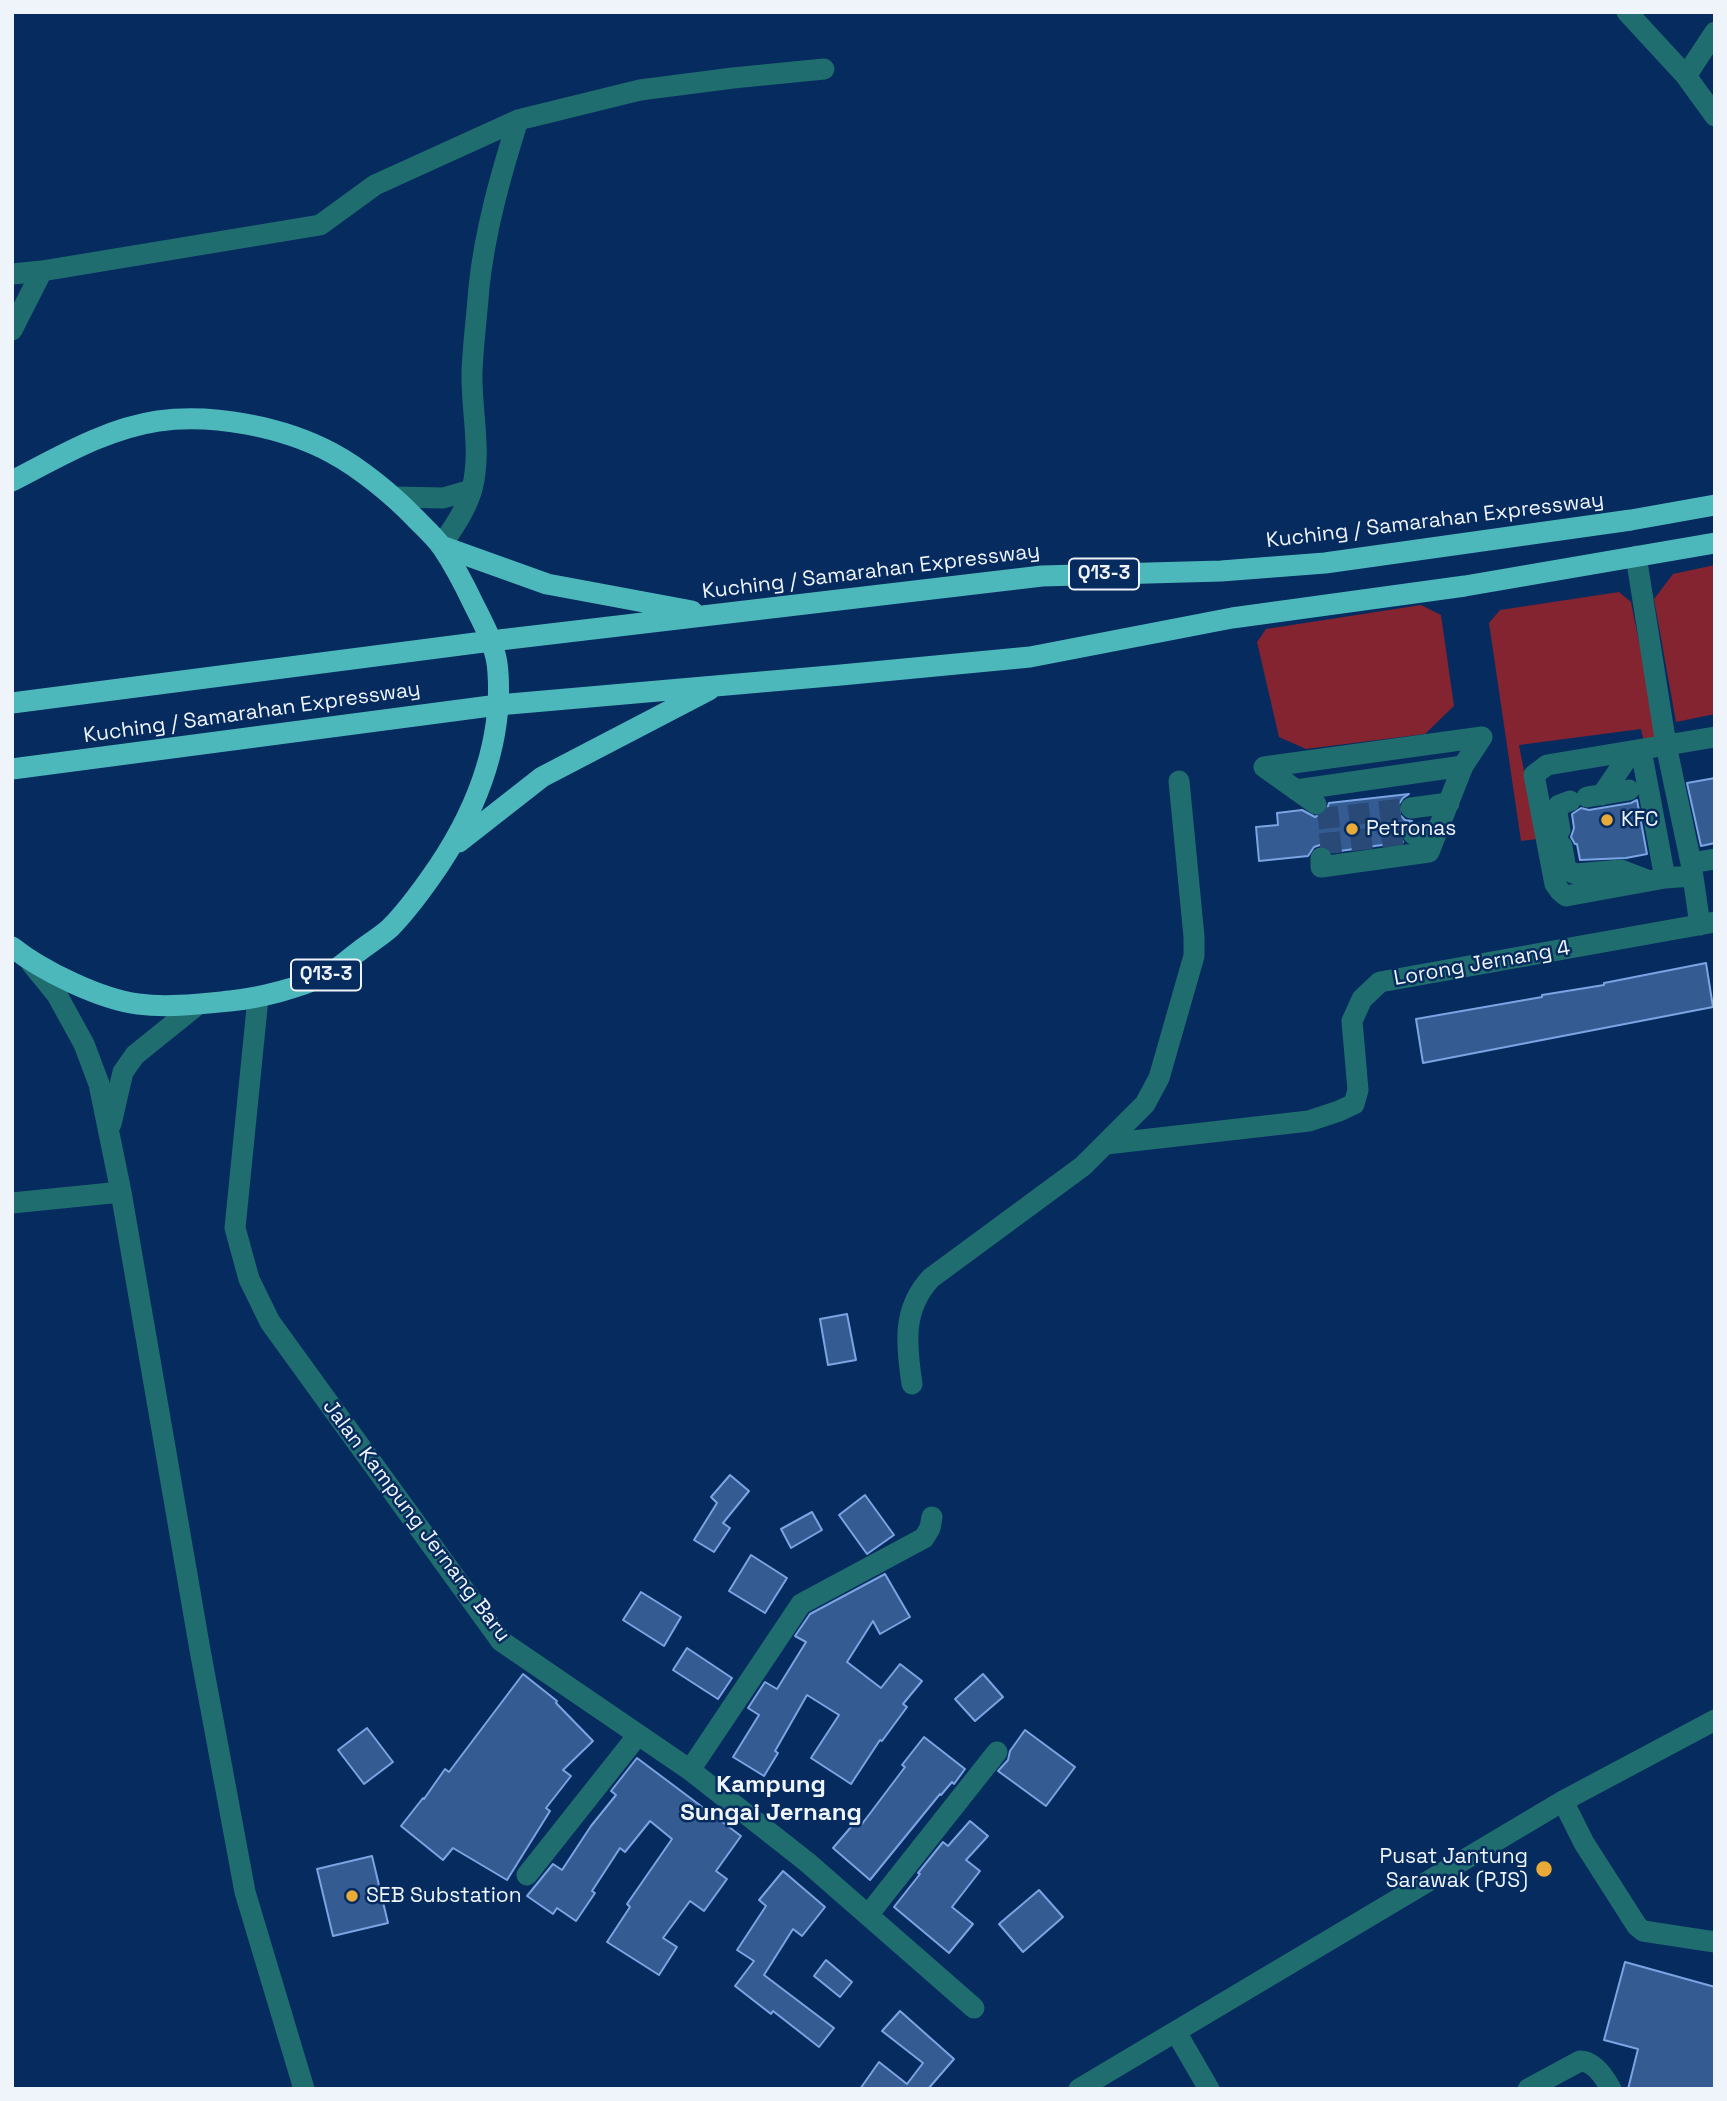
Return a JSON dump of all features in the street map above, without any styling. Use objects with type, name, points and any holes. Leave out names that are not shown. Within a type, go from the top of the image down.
[{"type":"highway","name":"Q13-3","points":[[12,481],[118,429],[160,421],[204,420],[245,424],[288,435],[332,453],[394,497],[441,546],[470,596],[491,641],[498,671],[498,705],[492,745],[476,800],[452,847],[419,894],[389,929],[327,975],[258,998],[197,1005],[137,1004],[89,990],[31,962],[12,947]]},
{"type":"highway","name":"Kuching / Samarahan Expressway","points":[[12,703],[491,641],[1042,576],[1221,571],[1325,563],[1630,520],[1715,505]]},
{"type":"highway","name":"Kuching / Samarahan Expressway","points":[[12,769],[498,705],[1030,657],[1232,618],[1465,586],[1715,543]]},
{"type":"highway","points":[[441,546],[547,584],[714,614]]},
{"type":"highway","points":[[452,847],[542,777],[720,685]]},
{"type":"street","points":[[1627,12],[1686,76],[1715,117]]},
{"type":"street","points":[[1686,76],[1715,32]]},
{"type":"street","points":[[12,274],[320,225],[375,185],[518,120],[640,90],[824,69]]},
{"type":"street","points":[[441,546],[458,520],[471,490],[477,440],[472,374],[480,282],[494,201],[518,120]]},
{"type":"street","points":[[12,330],[43,271]]},
{"type":"street","points":[[394,497],[443,498],[471,490]]},
{"type":"street","points":[[1636,556],[1666,745],[1691,869],[1708,924]]},
{"type":"street","points":[[1316,804],[1264,767],[1482,737],[1463,766],[1429,852],[1321,867],[1321,858]]},
{"type":"street","points":[[1715,737],[1547,765],[1534,775],[1555,884],[1566,896],[1657,880],[1715,859]]},
{"type":"street","points":[[1637,751],[1640,788],[1657,880]]},
{"type":"street","points":[[1586,798],[1637,751]]},
{"type":"street","points":[[1296,790],[1463,766]]},
{"type":"street","points":[[912,1384],[906,1338],[919,1291],[931,1278],[1083,1166],[1145,1104],[1153,1091],[1194,956],[1179,781]]},
{"type":"street","points":[[1640,788],[1559,805],[1557,813],[1566,870],[1576,874],[1614,869],[1657,880]]},
{"type":"street","points":[[1411,808],[1449,803]]},
{"type":"street","points":[[1413,834],[1438,831]]},
{"type":"street","name":"Lorong Jernang 4","points":[[1106,1144],[1309,1121],[1354,1104],[1357,1090],[1352,1021],[1362,999],[1380,982],[1708,924]]},
{"type":"street","points":[[31,962],[57,995],[84,1044],[99,1084],[121,1192],[245,1892],[304,2089]]},
{"type":"street","name":"Jalan Kampung Jernang Baru","points":[[258,998],[235,1228],[249,1279],[270,1322],[501,1641],[690,1770],[807,1862],[974,2008]]},
{"type":"street","points":[[109,1133],[123,1072],[135,1055],[197,1005]]},
{"type":"street","points":[[12,1203],[121,1192]]},
{"type":"street","points":[[690,1770],[801,1604],[924,1538],[932,1517]]},
{"type":"street","points":[[1079,2089],[1563,1801],[1715,1720]]},
{"type":"street","points":[[527,1875],[638,1735]]},
{"type":"street","points":[[868,1915],[997,1752]]},
{"type":"street","points":[[1563,1801],[1584,1843],[1637,1926],[1643,1931],[1715,1942]]},
{"type":"street","points":[[1176,2032],[1209,2089]]},
{"type":"street","points":[[1528,2089],[1580,2061],[1591,2064],[1611,2089]]},
{"type":"shaded area","points":[[1715,565],[1715,714],[1676,722],[1654,599],[1673,574]]},
{"type":"shaded area","points":[[1619,592],[1631,602],[1656,727],[1654,738],[1644,742],[1641,729],[1519,745],[1537,839],[1521,841],[1489,623],[1500,610]]},
{"type":"shaded area","points":[[1421,605],[1441,615],[1454,706],[1425,734],[1306,749],[1279,737],[1257,642],[1266,629]]},
{"type":"building","points":[[1715,778],[1715,843],[1701,846],[1687,783]]},
{"type":"building","points":[[1409,794],[1399,804],[1400,815],[1405,820],[1412,821],[1405,824],[1401,830],[1403,842],[1333,852],[1327,846],[1320,845],[1314,847],[1308,856],[1259,861],[1256,827],[1278,825],[1277,813],[1302,810],[1315,817],[1326,812],[1329,803]]},
{"type":"building","points":[[1637,800],[1647,854],[1626,858],[1580,860],[1577,844],[1571,837],[1574,828],[1572,814],[1581,808],[1589,810]]},
{"type":"building","points":[[1706,963],[1713,1007],[1423,1063],[1416,1019],[1542,997]]},
{"type":"building","points":[[847,1314],[856,1360],[828,1365],[820,1319]]},
{"type":"building","points":[[730,1475],[749,1491],[723,1523],[730,1528],[714,1552],[694,1540],[717,1503],[711,1497]]},
{"type":"building","points":[[865,1495],[894,1535],[867,1554],[839,1515]]},
{"type":"building","points":[[812,1512],[822,1530],[791,1548],[781,1529]]},
{"type":"building","points":[[751,1555],[787,1578],[765,1613],[729,1591]]},
{"type":"building","points":[[885,1574],[910,1617],[880,1634],[873,1621],[847,1662],[881,1688],[900,1664],[922,1681],[903,1704],[907,1707],[882,1741],[880,1740],[851,1784],[811,1758],[839,1715],[807,1695],[764,1776],[733,1757],[759,1715],[748,1708],[765,1682],[777,1689],[806,1642],[795,1636],[810,1614]]},
{"type":"building","points":[[641,1592],[681,1617],[664,1646],[623,1620]]},
{"type":"building","points":[[687,1648],[732,1678],[718,1699],[673,1670]]},
{"type":"building","points":[[523,1674],[557,1701],[593,1741],[563,1770],[571,1776],[546,1808],[550,1811],[507,1880],[453,1848],[443,1860],[401,1826],[445,1769],[449,1772]]},
{"type":"building","points":[[983,1674],[1003,1697],[975,1721],[955,1699]]},
{"type":"building","points":[[367,1728],[393,1762],[364,1784],[338,1750]]},
{"type":"building","points":[[1025,1730],[1075,1767],[1046,1806],[998,1771],[1008,1760],[1010,1751]]},
{"type":"building","points":[[924,1737],[965,1769],[954,1784],[952,1782],[940,1794],[870,1880],[833,1848],[857,1820],[862,1824]]},
{"type":"building","points":[[637,1758],[741,1836],[716,1871],[727,1879],[704,1911],[690,1901],[663,1938],[677,1947],[659,1975],[607,1942],[630,1907],[627,1904],[672,1839],[650,1821],[625,1852],[620,1848],[576,1921],[557,1908],[553,1914],[527,1896],[553,1864],[562,1870],[591,1826],[616,1795],[611,1791]]},
{"type":"building","points":[[970,1821],[988,1836],[966,1860],[980,1871],[952,1907],[973,1924],[949,1953],[894,1907],[943,1842],[948,1846]]},
{"type":"building","name":"SEB Substation","points":[[372,1856],[388,1923],[333,1936],[317,1869]]},
{"type":"building","points":[[783,1871],[825,1907],[802,1936],[793,1929],[764,1975],[834,2028],[819,2047],[735,1986],[754,1961],[737,1950],[766,1906],[759,1900]]},
{"type":"building","points":[[1039,1890],[1063,1917],[1023,1952],[999,1924]]},
{"type":"building","points":[[826,1960],[852,1982],[840,1997],[814,1976]]},
{"type":"building","points":[[1625,1962],[1715,1987],[1715,2089],[1628,2089],[1638,2049],[1604,2040]]},
{"type":"building","points":[[900,2011],[954,2059],[928,2089],[860,2089],[879,2062],[907,2084],[923,2063],[882,2031]]},
{"type":"tunnel","points":[[1318,819],[1411,808]]},
{"type":"tunnel","points":[[1320,844],[1413,834]]},
{"type":"place","name":"KFC","points":[[1607,820]]},
{"type":"place","name":"Petronas","points":[[1352,829]]},
{"type":"place","name":"Pusat Jantung Sarawak (PJS)","points":[[1544,1869]]},
{"type":"place","name":"SEB Substation","points":[[352,1896]]},
{"type":"district","name":"Kampung Sungai Jernang","points":[[771,1799]]}]
